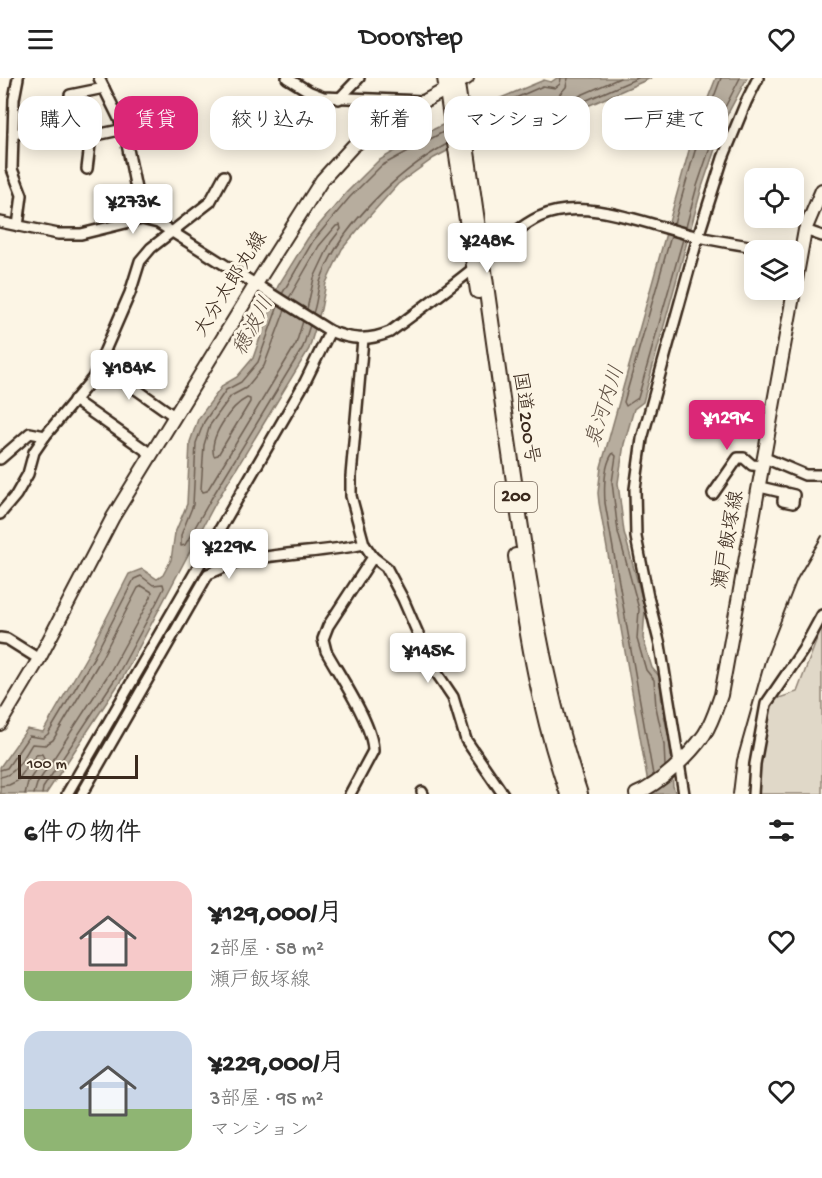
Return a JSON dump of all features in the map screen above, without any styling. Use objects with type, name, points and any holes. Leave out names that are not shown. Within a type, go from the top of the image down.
[{"type":"highway","name":"国道200号","points":[[454,86],[467,196],[535,617],[551,696],[580,794]]},
{"type":"highway","name":"国道200号","points":[[478,264],[525,618],[555,758],[568,794]]},
{"type":"main road","name":"大分太郎丸線","points":[[432,97],[454,86]]},
{"type":"main road","name":"大分太郎丸線","points":[[0,724],[39,659],[113,517],[174,416],[258,286],[322,180],[349,150]]},
{"type":"main road","name":"瀬戸飯塚線","points":[[802,240],[822,190]]},
{"type":"main road","name":"瀬戸飯塚線","points":[[640,793],[678,764],[704,734],[714,717],[721,695],[764,462],[790,300]]},
{"type":"street","points":[[18,78],[14,99],[12,152],[12,169],[22,195],[18,226]]},
{"type":"street","points":[[99,78],[114,108]]},
{"type":"street","points":[[287,78],[323,97],[348,99]]},
{"type":"street","points":[[339,99],[360,78]]},
{"type":"street","points":[[684,794],[660,645],[636,537],[635,489],[642,439],[698,237],[723,158],[758,78]]},
{"type":"street","points":[[70,94],[104,88]]},
{"type":"street","points":[[13,133],[18,133]]},
{"type":"street","points":[[87,169],[89,150]]},
{"type":"street","points":[[128,150],[142,219]]},
{"type":"street","points":[[0,151],[12,152]]},
{"type":"street","points":[[0,514],[16,495],[28,474],[34,452],[93,378],[130,293],[140,261],[171,231],[210,202],[224,176]]},
{"type":"street","points":[[0,222],[58,234],[81,234],[142,219],[158,223],[330,331],[345,337],[363,339],[390,332],[478,264],[504,240],[538,217],[557,212],[580,209],[598,210],[698,237],[744,245]]},
{"type":"street","points":[[805,230],[822,236]]},
{"type":"street","points":[[67,794],[305,382],[330,331]]},
{"type":"street","points":[[363,339],[351,496],[364,544],[386,567],[432,666],[453,697],[466,740],[503,794]]},
{"type":"street","points":[[99,363],[174,416]]},
{"type":"street","points":[[74,400],[151,454]]},
{"type":"street","points":[[0,459],[30,433],[45,436]]},
{"type":"street","points":[[713,494],[738,458],[744,458],[752,465],[764,462],[805,476],[822,475]]},
{"type":"street","points":[[759,486],[784,492]]},
{"type":"street","points":[[82,794],[208,574],[237,563],[268,557],[364,544]]},
{"type":"street","points":[[350,794],[373,751],[373,743],[363,718],[326,651],[323,639],[328,626],[374,556]]},
{"type":"street","points":[[753,794],[755,764],[766,704],[803,650],[822,615]]},
{"type":"street","points":[[0,638],[7,639],[39,659]]},
{"type":"shaded area","points":[[822,626],[822,794],[757,794],[756,771],[770,701],[797,692]]},
{"type":"water","points":[[557,78],[651,78],[610,96],[602,96],[602,100],[590,105],[590,96],[505,96],[544,80],[551,82]]},
{"type":"water","points":[[716,78],[747,78],[728,113],[728,96],[709,96]]},
{"type":"water","points":[[444,124],[444,150],[449,150],[398,184],[342,249],[326,283],[309,349],[216,502],[122,679],[46,794],[0,794],[0,767],[27,729],[43,732],[88,654],[129,574],[142,569],[157,579],[163,575],[171,560],[175,533],[187,504],[190,442],[198,419],[223,385],[237,377],[253,358],[278,286],[308,238],[346,193],[378,161],[396,150],[432,150],[432,130]]},
{"type":"water","points":[[689,150],[715,150],[702,187],[643,402],[634,409],[624,444],[618,483],[624,532],[645,609],[643,638],[652,668],[660,677],[662,706],[670,743],[673,786],[676,794],[647,794],[647,777],[599,503],[601,467]]},
{"type":"railway","points":[[733,794],[737,760],[765,661],[797,579],[822,536]]},
{"type":"water label","name":"穂波川","points":[[255,327]]},
{"type":"water label","name":"泉河内川","points":[[607,407]]}]
